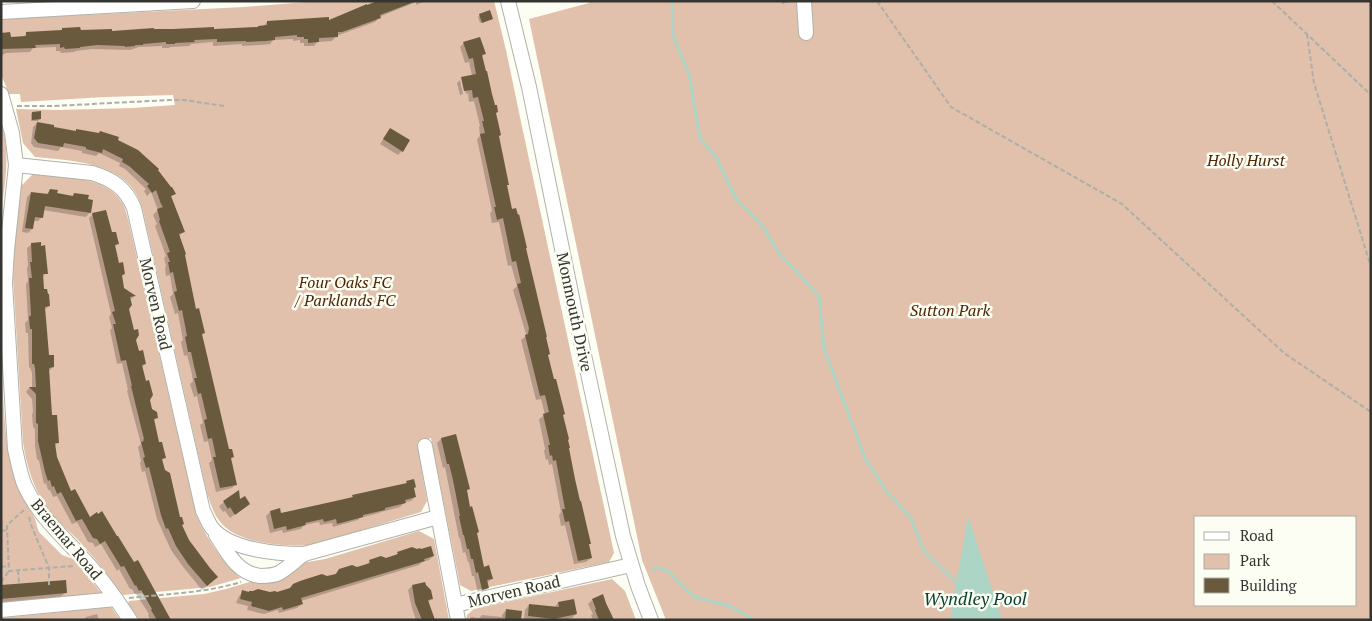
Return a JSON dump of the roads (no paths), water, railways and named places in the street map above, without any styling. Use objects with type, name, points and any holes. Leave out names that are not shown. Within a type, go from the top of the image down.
[{"type":"street","points":[[1,12],[194,1]]},
{"type":"street","name":"Monmouth Drive","points":[[508,1],[529,87],[620,521],[631,565],[651,620]]},
{"type":"street","points":[[804,1],[806,33]]},
{"type":"street","name":"Braemar Road","points":[[3,100],[12,133],[16,165],[5,266],[5,283],[16,449],[24,484],[33,502],[42,514],[89,565],[130,620]]},
{"type":"street","name":"Morven Road","points":[[16,165],[92,173],[113,182],[123,189],[130,198],[136,217],[203,511],[237,566],[243,570],[257,575],[272,576],[304,554]]},
{"type":"street","name":"Morven Road","points":[[425,446],[455,604],[631,565]]},
{"type":"street","points":[[213,529],[228,540],[252,548],[282,554],[304,554],[438,517]]},
{"type":"street","points":[[1,610],[116,599]]},
{"type":"street","points":[[455,604],[458,620]]},
{"type":"water","name":"Wyndley Pool","points":[[968,516],[1002,620],[950,620]]},
{"type":"waterway","points":[[672,1],[673,36],[689,74],[700,139],[716,157],[736,199],[761,224],[779,253],[819,296],[824,348],[865,458],[887,492],[911,518],[924,551],[957,583]]},
{"type":"waterway","points":[[653,569],[658,568],[668,571],[694,597],[730,606],[754,620]]},
{"type":"park label","name":"Holly Hurst","points":[[1246,160]]},
{"type":"park label","name":"Four Oaks FC / Parklands FC","points":[[345,291]]},
{"type":"park label","name":"Sutton Park","points":[[950,310]]}]
